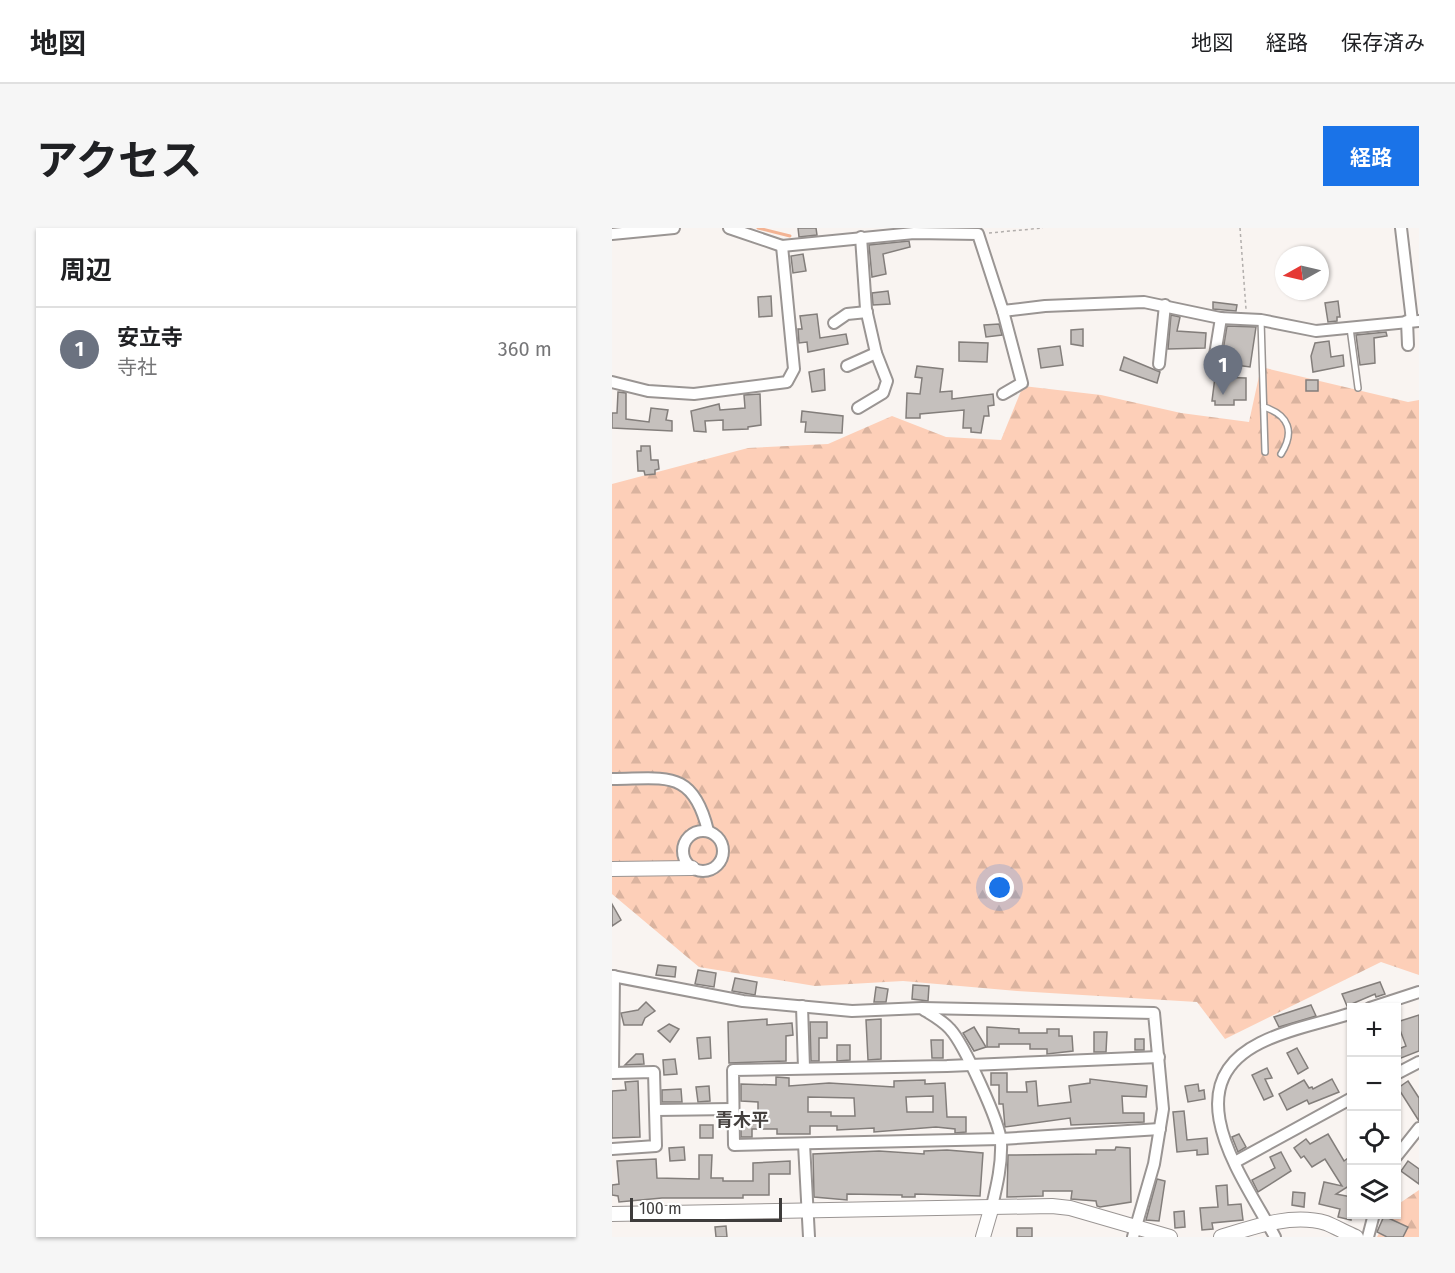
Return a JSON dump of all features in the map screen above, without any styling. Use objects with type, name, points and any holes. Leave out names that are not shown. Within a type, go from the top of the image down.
[{"type":"street","points":[[612,234],[674,228]]},
{"type":"street","points":[[729,228],[782,246],[839,234],[861,237],[914,233],[978,234],[1003,312],[1022,383],[1003,394]]},
{"type":"street","points":[[1401,228],[1413,321],[1408,345]]},
{"type":"street","points":[[858,408],[884,393],[887,381],[876,352],[867,312],[861,237]]},
{"type":"street","points":[[612,382],[648,391],[694,394],[787,382],[794,369],[782,246]]},
{"type":"street","points":[[1003,312],[1092,303],[1144,302],[1221,318],[1261,320],[1316,331],[1413,321]]},
{"type":"street","points":[[1159,364],[1166,305]]},
{"type":"street","points":[[834,322],[847,314],[867,312]]},
{"type":"street","points":[[1214,361],[1221,318]]},
{"type":"street","points":[[847,366],[876,352]]},
{"type":"street","points":[[612,779],[671,779],[685,785],[695,796],[708,831]]},
{"type":"street","points":[[612,869],[692,868],[704,871],[714,867],[722,858],[723,847],[717,836],[708,831],[696,831],[687,838],[682,849],[684,860],[692,868]]},
{"type":"street","points":[[612,1149],[656,1146],[654,1072],[613,1073],[613,976],[743,1001],[852,1011],[922,1008],[1154,1013],[1163,1109],[1154,1164],[1134,1232]]},
{"type":"street","points":[[1385,1003],[1419,992]]},
{"type":"street","points":[[802,1006],[804,1068]]},
{"type":"street","points":[[922,1008],[951,1030],[996,1120],[1001,1139],[999,1177],[983,1237]]},
{"type":"street","points":[[1275,1237],[1225,1142],[1217,1116],[1217,1097],[1221,1079],[1235,1061],[1259,1043],[1347,1015]]},
{"type":"street","points":[[1159,1057],[969,1065],[733,1070],[732,1109],[734,1146],[1001,1139],[1160,1129]]},
{"type":"street","points":[[1401,1071],[1419,1062]]},
{"type":"street","points":[[1235,1162],[1347,1101]]},
{"type":"street","points":[[656,1110],[732,1109]]},
{"type":"street","points":[[1401,1151],[1419,1128]]},
{"type":"street","points":[[804,1144],[809,1237]]},
{"type":"street","points":[[612,1214],[992,1206],[1070,1208],[1134,1232],[1170,1237]]},
{"type":"street","points":[[1368,1237],[1373,1219]]},
{"type":"street","points":[[1221,1237],[1268,1223],[1306,1220],[1326,1223],[1356,1237]]},
{"type":"lane","points":[[1261,320],[1265,452]]},
{"type":"lane","points":[[1350,328],[1358,388]]},
{"type":"lane","points":[[1264,407],[1277,411],[1286,421],[1288,444],[1281,454]]},
{"type":"path","points":[[978,234],[1043,228]]},
{"type":"path","points":[[1240,228],[1247,319]]},
{"type":"green space","points":[[1261,367],[1408,402],[1419,400],[1419,975],[1381,962],[1225,1039],[1197,1002],[1017,991],[903,981],[815,986],[699,967],[612,894],[612,484],[748,448],[828,444],[892,416],[946,437],[1001,440],[1023,386],[1101,395],[1181,413],[1249,422]]},
{"type":"green space","points":[[1419,1190],[1419,1237],[1377,1237],[1387,1219],[1401,1219],[1401,1202]]},
{"type":"building","points":[[798,228],[816,228],[817,235],[799,237]]},
{"type":"building","points":[[909,241],[910,247],[883,254],[886,274],[872,277],[869,245]]},
{"type":"building","points":[[803,254],[806,271],[793,273],[791,256]]},
{"type":"building","points":[[888,291],[890,304],[873,305],[872,293]]},
{"type":"building","points":[[771,296],[772,316],[759,317],[758,297]]},
{"type":"building","points":[[1338,301],[1340,317],[1337,317],[1337,321],[1328,322],[1325,303]]},
{"type":"building","points":[[1213,302],[1237,305],[1236,311],[1213,309]]},
{"type":"building","points":[[817,314],[820,338],[846,334],[848,344],[808,352],[807,342],[799,343],[798,329],[802,329],[800,316]]},
{"type":"building","points":[[1171,315],[1180,317],[1177,331],[1206,333],[1205,348],[1168,349]]},
{"type":"building","points":[[999,324],[1002,335],[986,337],[984,325]]},
{"type":"building","points":[[1227,326],[1256,327],[1250,367],[1221,363]]},
{"type":"building","points":[[1083,329],[1083,346],[1071,344],[1071,330]]},
{"type":"building","points":[[1386,332],[1387,336],[1374,338],[1375,363],[1360,365],[1356,335]]},
{"type":"building","points":[[1329,341],[1331,357],[1343,355],[1344,366],[1313,372],[1311,356],[1315,343]]},
{"type":"building","points":[[959,342],[988,343],[987,362],[959,361]]},
{"type":"building","points":[[1060,346],[1063,365],[1041,368],[1038,349]]},
{"type":"building","points":[[1124,357],[1160,372],[1157,383],[1120,370]]},
{"type":"building","points":[[917,366],[943,369],[940,392],[952,391],[952,399],[993,394],[994,405],[988,406],[989,416],[984,416],[981,433],[971,432],[971,428],[963,428],[964,410],[920,414],[920,418],[906,418],[907,393],[920,394],[922,378],[915,377]]},
{"type":"building","points":[[824,369],[825,390],[812,392],[809,372]]},
{"type":"building","points":[[1215,377],[1246,378],[1246,400],[1234,400],[1234,405],[1215,405],[1215,401],[1212,401]]},
{"type":"building","points":[[1306,380],[1318,380],[1318,391],[1306,391]]},
{"type":"building","points":[[618,392],[626,393],[626,419],[649,422],[651,408],[668,410],[666,420],[672,421],[672,431],[612,428],[612,413],[617,413]]},
{"type":"building","points":[[760,394],[761,425],[748,427],[748,429],[723,430],[723,420],[705,421],[706,432],[694,431],[691,411],[719,404],[720,410],[745,408],[744,395]]},
{"type":"building","points":[[802,411],[843,416],[842,433],[805,432],[806,422],[801,422]]},
{"type":"building","points":[[641,446],[650,446],[651,460],[658,460],[659,469],[655,470],[655,474],[645,475],[644,471],[638,471],[637,451],[641,451]]},
{"type":"building","points":[[612,904],[621,920],[612,926]]},
{"type":"building","points":[[658,965],[676,967],[675,977],[656,975]]},
{"type":"building","points":[[698,970],[716,973],[714,987],[695,984]]},
{"type":"building","points":[[735,978],[757,982],[755,995],[732,991]]},
{"type":"building","points":[[1380,982],[1385,994],[1376,997],[1375,994],[1354,1003],[1347,1003],[1347,1006],[1342,994]]},
{"type":"building","points":[[913,985],[929,986],[928,1001],[912,999]]},
{"type":"building","points":[[876,987],[888,989],[886,1002],[874,1002]]},
{"type":"building","points":[[646,1002],[655,1011],[645,1018],[642,1025],[624,1025],[621,1013],[638,1010]]},
{"type":"building","points":[[1311,1005],[1316,1016],[1279,1027],[1274,1017]]},
{"type":"building","points":[[1419,1015],[1419,1051],[1401,1058],[1401,1048],[1406,1046],[1401,1033],[1401,1021]]},
{"type":"building","points":[[767,1019],[767,1025],[792,1023],[793,1035],[786,1036],[786,1061],[729,1063],[728,1022]]},
{"type":"building","points":[[881,1019],[881,1059],[868,1060],[866,1020]]},
{"type":"building","points":[[810,1022],[827,1022],[827,1038],[819,1038],[819,1061],[811,1061]]},
{"type":"building","points":[[669,1024],[679,1029],[670,1042],[658,1031]]},
{"type":"building","points":[[974,1027],[986,1047],[974,1051],[963,1033]]},
{"type":"building","points":[[987,1027],[1019,1029],[1019,1033],[1047,1033],[1047,1029],[1059,1029],[1059,1036],[1072,1036],[1073,1051],[1047,1054],[1047,1049],[1030,1049],[1030,1044],[999,1044],[999,1047],[987,1047]]},
{"type":"building","points":[[1094,1032],[1107,1032],[1106,1052],[1094,1052]]},
{"type":"building","points":[[710,1037],[711,1058],[699,1059],[697,1038]]},
{"type":"building","points":[[1135,1039],[1144,1039],[1144,1050],[1135,1050]]},
{"type":"building","points":[[931,1040],[943,1040],[943,1058],[932,1058]]},
{"type":"building","points":[[837,1045],[850,1045],[850,1060],[837,1061]]},
{"type":"building","points":[[1297,1048],[1308,1068],[1298,1074],[1287,1053]]},
{"type":"building","points":[[636,1054],[643,1054],[644,1064],[625,1065]]},
{"type":"building","points":[[675,1059],[677,1074],[664,1075],[663,1060]]},
{"type":"building","points":[[1267,1068],[1272,1078],[1265,1079],[1273,1096],[1264,1100],[1252,1075]]},
{"type":"building","points":[[991,1073],[1007,1073],[1007,1092],[1027,1092],[1026,1082],[1036,1081],[1038,1106],[1071,1102],[1069,1086],[1090,1083],[1090,1079],[1147,1086],[1146,1097],[1122,1096],[1123,1113],[1144,1113],[1144,1122],[1071,1125],[1070,1118],[1005,1127],[1003,1104],[999,1104],[999,1085],[991,1085]]},
{"type":"building","points":[[776,1077],[789,1078],[789,1086],[829,1083],[894,1087],[894,1081],[925,1080],[925,1084],[945,1083],[947,1117],[966,1117],[966,1132],[955,1133],[955,1129],[936,1127],[874,1132],[874,1128],[837,1130],[837,1126],[810,1126],[810,1134],[777,1134],[777,1129],[752,1129],[752,1137],[741,1137],[741,1119],[758,1119],[758,1102],[741,1101],[741,1084],[776,1085]],"holes":[[[933,1096],[933,1112],[907,1112],[906,1097]],[[808,1097],[854,1098],[855,1116],[831,1116],[831,1112],[808,1112]]]},
{"type":"building","points":[[1332,1079],[1339,1092],[1309,1104],[1307,1100],[1287,1110],[1279,1094],[1304,1080],[1309,1088],[1313,1089]]},
{"type":"building","points":[[638,1081],[640,1137],[612,1138],[612,1091],[626,1090],[625,1082]]},
{"type":"building","points":[[1408,1081],[1419,1098],[1419,1121],[1401,1093],[1401,1086]]},
{"type":"building","points":[[1198,1084],[1199,1091],[1204,1090],[1205,1099],[1188,1102],[1185,1086]]},
{"type":"building","points":[[709,1086],[710,1101],[698,1102],[696,1087]]},
{"type":"building","points":[[681,1089],[682,1102],[662,1102],[662,1090]]},
{"type":"building","points":[[1184,1111],[1187,1140],[1207,1138],[1208,1154],[1197,1155],[1197,1150],[1177,1152],[1173,1112]]},
{"type":"building","points":[[700,1125],[713,1125],[713,1138],[700,1138]]},
{"type":"building","points":[[1239,1134],[1246,1147],[1238,1152],[1232,1137]]},
{"type":"building","points":[[1328,1134],[1344,1161],[1347,1159],[1347,1187],[1336,1194],[1347,1196],[1347,1219],[1351,1220],[1338,1217],[1340,1209],[1319,1204],[1324,1182],[1342,1186],[1325,1159],[1312,1167],[1294,1148],[1306,1139],[1310,1144]]},
{"type":"building","points":[[684,1147],[685,1160],[670,1161],[669,1148]]},
{"type":"building","points":[[1116,1147],[1130,1148],[1131,1202],[1100,1207],[1097,1206],[1096,1201],[1071,1199],[1072,1191],[1043,1191],[1043,1196],[1007,1197],[1008,1155],[1096,1154],[1096,1150],[1115,1150]]},
{"type":"building","points":[[879,1151],[924,1154],[924,1151],[983,1153],[980,1196],[915,1194],[915,1197],[902,1197],[902,1195],[847,1194],[847,1200],[814,1197],[813,1154]]},
{"type":"building","points":[[1281,1152],[1291,1171],[1258,1192],[1252,1180],[1275,1168],[1270,1157]]},
{"type":"building","points":[[699,1155],[712,1155],[711,1178],[723,1178],[723,1181],[753,1181],[753,1163],[790,1161],[790,1174],[769,1174],[769,1195],[743,1195],[743,1198],[662,1198],[619,1202],[618,1196],[612,1195],[612,1185],[619,1184],[617,1161],[656,1159],[657,1178],[699,1179]]},
{"type":"building","points":[[1408,1161],[1419,1169],[1419,1184],[1401,1171]]},
{"type":"building","points":[[1157,1179],[1165,1181],[1159,1221],[1146,1220]]},
{"type":"building","points":[[1227,1185],[1228,1205],[1241,1204],[1243,1220],[1212,1223],[1213,1229],[1202,1230],[1200,1208],[1218,1207],[1216,1186]]},
{"type":"building","points":[[1293,1192],[1305,1193],[1304,1207],[1292,1205]]},
{"type":"building","points":[[1184,1211],[1185,1227],[1175,1228],[1174,1212]]},
{"type":"building","points":[[1383,1219],[1391,1219],[1408,1227],[1403,1237],[1387,1237],[1377,1232]]},
{"type":"building","points":[[726,1226],[727,1237],[716,1237],[715,1227]]},
{"type":"building","points":[[1017,1228],[1032,1228],[1032,1237],[1017,1237]]},
{"type":"waterway","points":[[758,228],[790,236]]},
{"type":"place","name":"安立寺","points":[[1223,395]]},
{"type":"district","name":"青木平","points":[[742,1120]]}]
